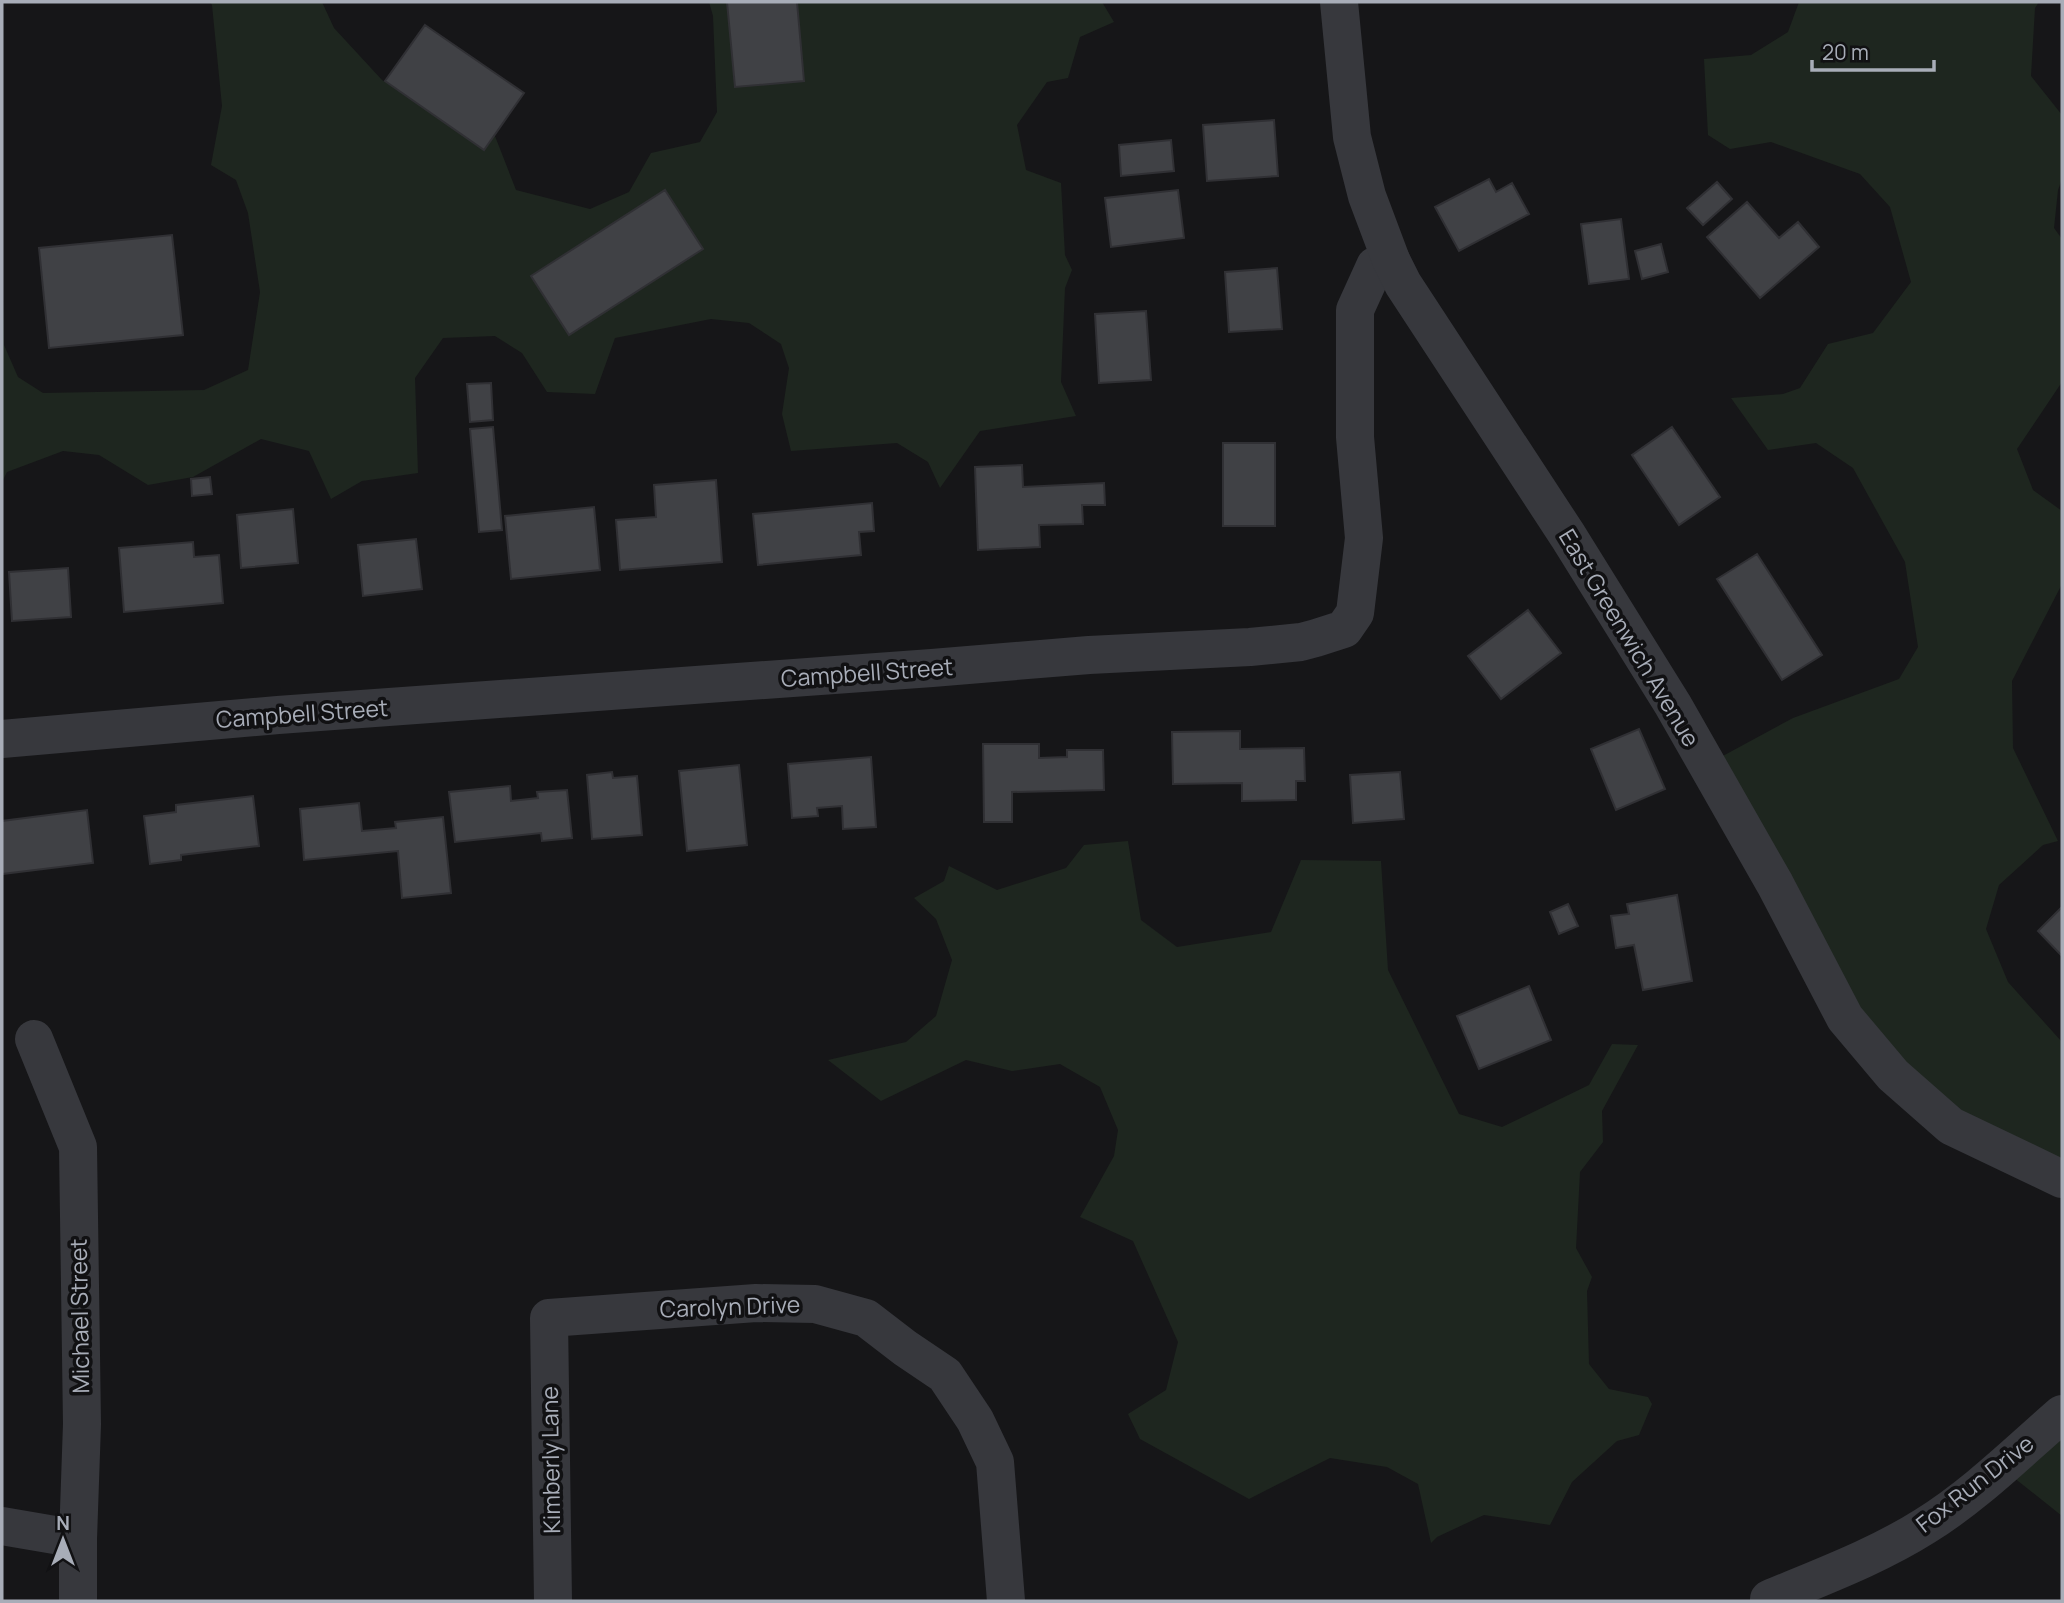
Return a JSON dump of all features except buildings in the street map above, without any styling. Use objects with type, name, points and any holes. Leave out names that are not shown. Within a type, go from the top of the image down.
[{"type":"street","name":"East Greenwich Avenue","points":[[1339,2],[1352,138],[1367,196],[1391,260],[1403,284],[1568,536],[1673,705],[1775,884],[1845,1018],[1893,1075],[1951,1126],[2062,1179]]},
{"type":"street","name":"Campbell Street","points":[[2,738],[1089,655],[1276,645],[1301,642],[1344,629],[1356,613],[1364,538],[1356,437],[1356,310],[1375,266],[1391,260]]},
{"type":"street","name":"Michael Street","points":[[34,1039],[78,1147],[82,1424],[78,1601]]},
{"type":"street","name":"Carolyn Drive","points":[[549,1318],[756,1303],[815,1304],[866,1318],[945,1375],[975,1420],[995,1462],[1006,1601]]},
{"type":"street","name":"Kimberly Lane","points":[[549,1318],[553,1601]]},
{"type":"street","name":"Fox Run Drive","points":[[1769,1600],[1885,1549],[1926,1525],[1967,1495],[2062,1414]]},
{"type":"street","points":[[2,1526],[78,1538]]},
{"type":"shaded area","points":[[210,2],[322,2],[334,28],[382,80],[438,114],[493,131],[516,190],[590,209],[629,192],[651,153],[700,142],[717,112],[713,16],[709,2],[1102,2],[1114,22],[1080,37],[1068,78],[1047,82],[1017,125],[1026,170],[1061,183],[1065,255],[1072,270],[1065,288],[1061,382],[1076,416],[980,431],[940,488],[928,462],[897,443],[791,451],[782,414],[789,368],[781,344],[749,323],[711,319],[615,338],[595,394],[547,392],[522,353],[495,336],[443,338],[415,378],[418,473],[362,481],[331,499],[309,451],[261,439],[193,477],[148,485],[99,455],[63,451],[7,472],[2,482],[2,256],[4,345],[18,377],[43,393],[204,390],[248,370],[260,292],[248,213],[236,180],[211,165],[222,106]]},
{"type":"shaded area","points":[[1799,2],[2039,2],[2035,8],[2031,76],[2062,115],[2062,179],[2058,190],[2054,228],[2062,239],[2062,382],[2017,449],[2033,490],[2062,511],[2062,584],[2012,681],[2013,748],[2058,841],[2043,845],[1999,885],[1986,929],[2008,982],[2062,1042],[2062,1179],[1891,1075],[1708,764],[1793,718],[1899,679],[1918,647],[1905,562],[1853,468],[1816,443],[1768,450],[1731,398],[1783,394],[1800,388],[1828,344],[1873,333],[1911,282],[1890,207],[1860,174],[1771,142],[1730,149],[1708,135],[1704,59],[1751,55],[1788,32]]},
{"type":"shaded area","points":[[1128,841],[1141,920],[1177,947],[1271,932],[1301,860],[1381,861],[1388,970],[1459,1114],[1502,1127],[1589,1085],[1612,1044],[1638,1045],[1602,1111],[1603,1142],[1580,1172],[1576,1248],[1592,1277],[1587,1291],[1589,1364],[1609,1389],[1648,1397],[1652,1404],[1639,1435],[1617,1441],[1572,1482],[1550,1525],[1484,1515],[1437,1537],[1431,1543],[1418,1484],[1387,1467],[1330,1458],[1249,1499],[1140,1439],[1128,1414],[1166,1390],[1178,1342],[1133,1241],[1080,1217],[1114,1156],[1118,1130],[1100,1087],[1060,1064],[1012,1071],[966,1060],[881,1101],[828,1060],[906,1042],[936,1016],[952,960],[936,919],[914,898],[944,881],[949,866],[997,890],[1066,868],[1084,845]]},
{"type":"shaded area","points":[[2062,1423],[2062,1516],[2013,1477]]}]
